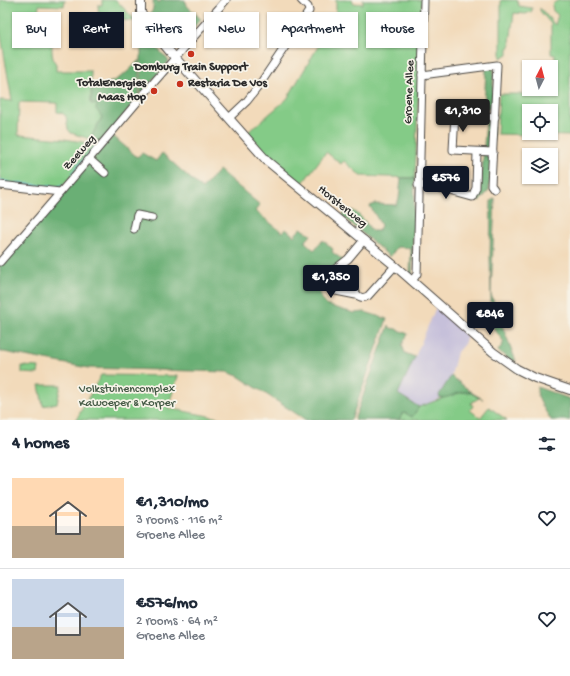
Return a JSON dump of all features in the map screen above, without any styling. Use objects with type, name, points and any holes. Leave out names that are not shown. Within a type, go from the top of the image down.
[{"type":"main road","name":"Horsterweg","points":[[141,0],[141,12],[145,22],[267,161],[364,240],[477,338],[512,366],[540,380],[570,390]]},
{"type":"street","name":"Zeeweg","points":[[0,262],[226,0]]},
{"type":"street","points":[[228,118],[258,87],[309,11],[308,7],[301,0]]},
{"type":"street","name":"Groene Allee","points":[[412,281],[417,274],[418,185],[424,0]]},
{"type":"street","points":[[422,75],[497,65],[491,185],[494,189]]},
{"type":"street","points":[[493,152],[453,150],[455,114],[495,117]]},
{"type":"street","points":[[418,185],[432,186],[472,197],[476,188],[477,152]]},
{"type":"street","points":[[89,159],[105,173]]},
{"type":"street","points":[[0,185],[60,192]]},
{"type":"street","points":[[134,229],[137,215],[152,218]]},
{"type":"street","points":[[356,295],[352,287],[340,277],[335,269],[348,259],[364,240]]},
{"type":"street","points":[[340,277],[340,283],[336,291],[356,295],[362,298],[368,296],[395,266]]},
{"type":"shaded area","points":[[436,307],[467,336],[464,344],[457,352],[451,376],[439,395],[440,398],[419,407],[398,394]]},
{"type":"green space","points":[[0,0],[65,0],[64,6],[39,5],[38,12],[12,12],[12,48],[52,48],[56,71],[91,71],[91,103],[97,104],[99,113],[102,117],[90,139],[71,133],[68,129],[66,116],[57,112],[57,103],[19,102],[18,135],[64,139],[96,144],[97,147],[63,186],[56,189],[0,183],[0,100],[12,101],[0,30]]},
{"type":"green space","points":[[102,0],[116,0],[132,17],[132,21],[124,20],[124,12],[98,12],[98,5],[102,5]]},
{"type":"green space","points":[[153,0],[157,0],[159,3],[161,0],[185,0],[186,5],[194,12],[152,12]]},
{"type":"green space","points":[[336,0],[352,0],[353,3],[363,4],[363,0],[422,0],[422,12],[366,12],[366,48],[420,48],[415,178],[361,176],[344,161],[341,164],[326,152],[302,184],[270,159],[247,133],[287,99],[317,48],[358,48],[358,12],[336,12]]},
{"type":"green space","points":[[501,0],[517,0],[519,6],[532,8],[532,11],[526,14],[514,13],[511,44],[508,48],[508,54],[501,58]]},
{"type":"green space","points":[[560,0],[570,0],[570,136],[558,136],[558,104],[522,104],[522,135],[497,134],[499,94],[522,94],[522,96],[558,96],[558,60],[555,60],[555,55],[551,54],[551,24],[540,11],[540,8],[555,25],[558,15],[553,11],[552,5]]},
{"type":"green space","points":[[196,14],[201,19],[196,24]]},
{"type":"green space","points":[[141,48],[157,48],[169,61],[141,94]]},
{"type":"green space","points":[[139,60],[139,97],[100,143],[90,139],[102,117],[96,109],[97,104],[91,104],[92,87],[113,81],[128,71]]},
{"type":"green space","points":[[494,68],[492,109],[484,108],[486,69]]},
{"type":"green space","points":[[486,119],[494,120],[489,190],[481,200],[477,201],[476,197],[481,185]]},
{"type":"green space","points":[[113,136],[137,157],[142,153],[156,161],[162,153],[202,189],[219,170],[260,205],[255,211],[282,232],[286,229],[294,236],[301,228],[311,235],[305,242],[314,250],[323,240],[333,249],[332,252],[343,260],[329,274],[320,287],[320,294],[326,305],[354,313],[365,312],[387,319],[351,420],[306,420],[238,376],[227,372],[88,368],[0,352],[0,263]]},
{"type":"green space","points":[[401,178],[415,178],[412,276],[410,275],[411,248],[397,247],[390,257],[342,216],[344,213],[352,210],[361,217],[372,231],[378,231],[381,225],[370,206],[375,204],[396,205],[399,199]]},
{"type":"green space","points":[[495,198],[491,294],[516,361],[510,360],[498,351],[504,342],[490,323],[497,315],[491,302],[490,257],[491,201]]},
{"type":"green space","points":[[389,325],[390,328],[408,334],[402,345],[405,353],[415,357],[398,394],[419,407],[412,417],[403,413],[399,420],[354,420]]},
{"type":"green space","points":[[22,366],[39,367],[38,374],[22,373]]},
{"type":"green space","name":"Volkstuinencomplex Kawoeper & Korper","points":[[101,375],[178,376],[168,408],[229,420],[76,420]]},
{"type":"green space","points":[[451,376],[483,399],[468,392],[440,398],[439,395]]},
{"type":"green space","points":[[39,385],[61,385],[57,403],[43,406]]},
{"type":"green space","points":[[537,387],[570,399],[570,420],[551,420],[539,400]]},
{"type":"green space","points":[[466,392],[479,398],[471,403],[473,406],[470,410],[480,418],[489,407],[507,420],[399,420],[405,412],[412,417],[419,407],[454,394]]},
{"type":"waterway","points":[[72,173],[95,147]]},
{"type":"waterway","points":[[0,180],[11,183]]},
{"type":"waterway","points":[[15,183],[57,187],[62,185]]},
{"type":"place","name":"Domburg Train Support","points":[[191,54]]},
{"type":"place","name":"Restaria De Vos","points":[[180,84]]},
{"type":"place","name":"TotalEnergies Maas Hop","points":[[154,91]]}]
